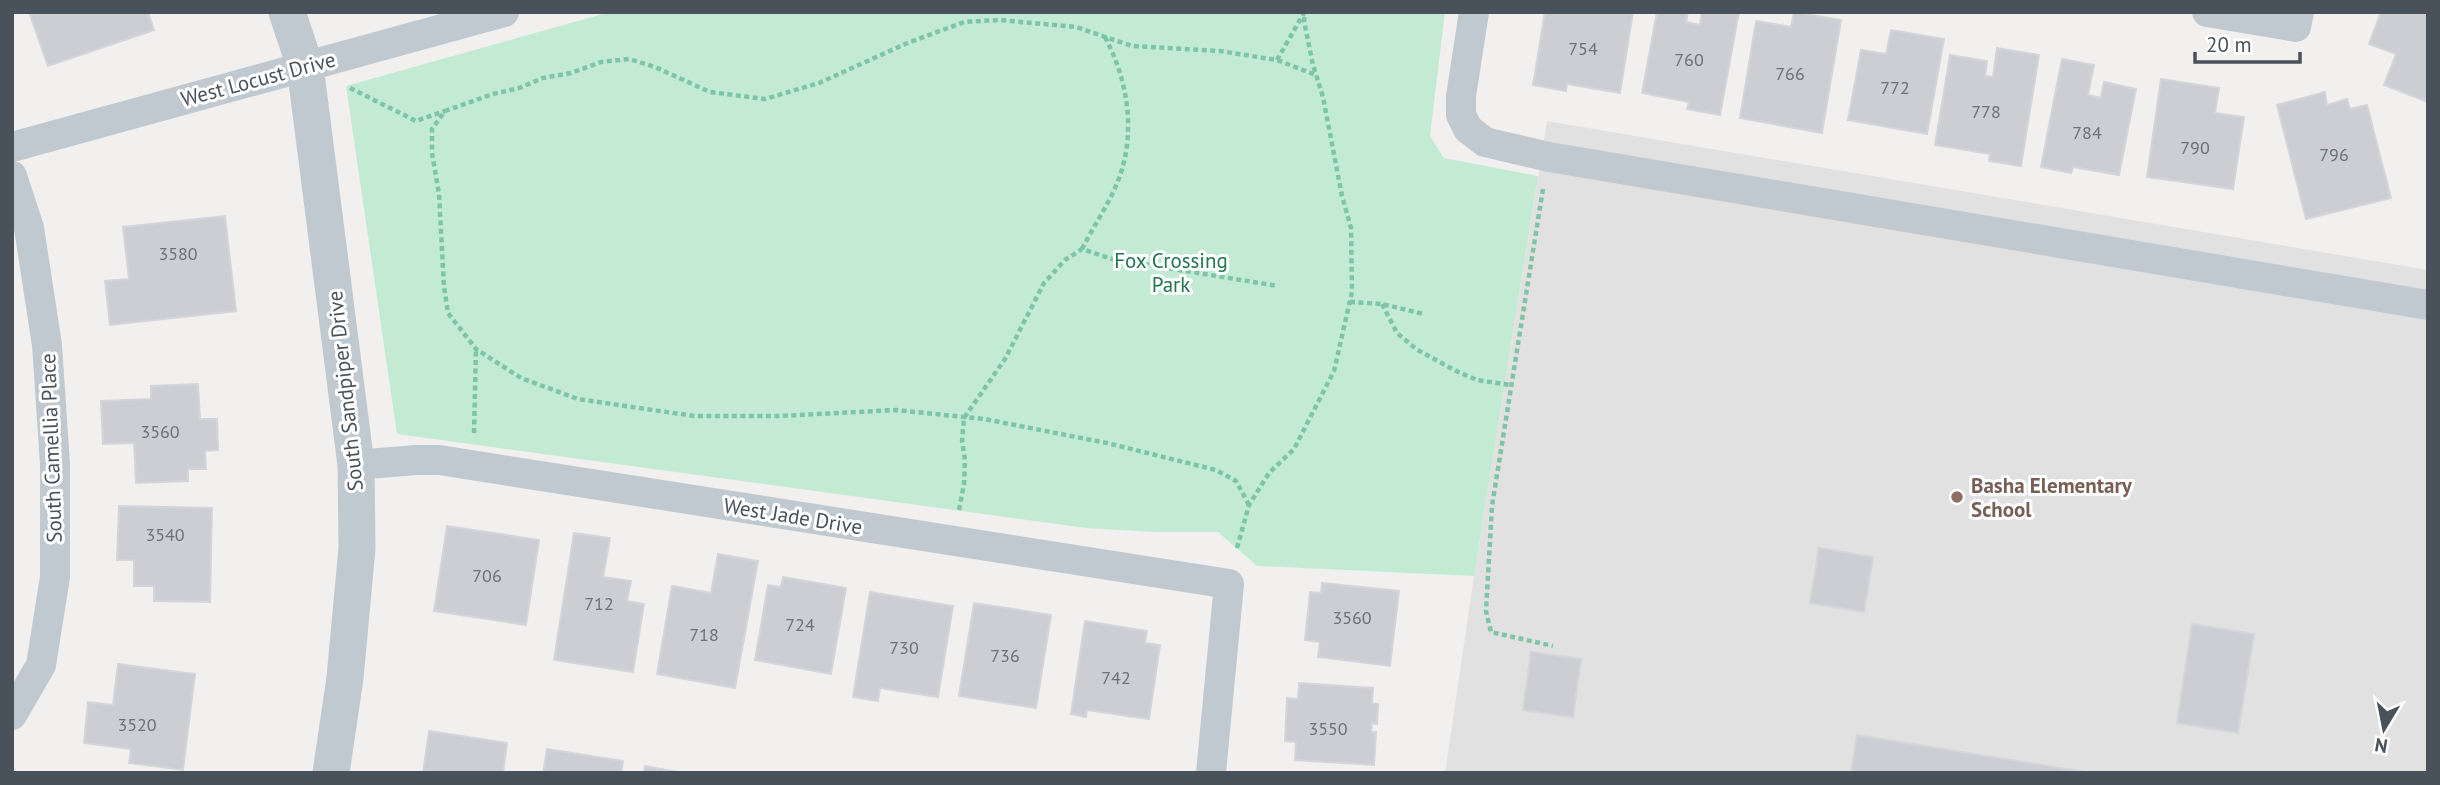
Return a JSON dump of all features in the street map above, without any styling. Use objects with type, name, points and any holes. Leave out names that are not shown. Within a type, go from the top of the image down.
[{"type":"street","name":"South Sandpiper Drive","points":[[287,12],[306,66],[356,465],[356,559],[345,678],[331,773]]},
{"type":"street","name":"West Locust Drive","points":[[12,147],[504,12]]},
{"type":"street","points":[[1474,12],[1461,96],[1461,115],[1468,129],[1485,142],[1549,157],[2428,305]]},
{"type":"street","points":[[2207,12],[2297,20]]},
{"type":"street","name":"South Camellia Place","points":[[12,176],[29,228],[47,345],[55,464],[55,576],[40,665],[12,715]]},
{"type":"street","name":"West Jade Drive","points":[[356,465],[439,460],[1229,584],[1211,773]]},
{"type":"path","points":[[1277,60],[1305,12]]},
{"type":"path","points":[[1237,548],[1249,505],[1269,473],[1294,449],[1334,371],[1350,302],[1353,257],[1351,228],[1304,21],[1305,12]]},
{"type":"path","points":[[346,86],[416,121],[543,78],[601,62],[629,59],[655,67],[710,92],[765,99],[819,83],[905,44],[964,22],[1000,20],[1076,27],[1132,46],[1220,51],[1277,60],[1316,75]]},
{"type":"path","points":[[959,511],[965,460],[962,441],[964,418],[1005,359],[1044,283],[1065,260],[1082,249],[1114,190],[1124,162],[1127,109],[1123,80],[1104,35]]},
{"type":"path","points":[[446,111],[432,129],[432,141],[448,313],[476,349],[521,378],[578,400],[724,418],[896,410],[984,419],[1077,436],[1216,470],[1237,481],[1249,505]]},
{"type":"path","points":[[1544,184],[1492,506],[1486,611],[1491,632],[1553,646]]},
{"type":"path","points":[[1082,249],[1112,259],[1278,286]]},
{"type":"path","points":[[1350,302],[1382,304],[1424,314]]},
{"type":"path","points":[[1382,304],[1397,332],[1416,349],[1477,380],[1510,385]]},
{"type":"path","points":[[473,445],[476,349]]},
{"type":"shaded area","name":"Basha Elementary School","points":[[1547,121],[2428,270],[2428,773],[1445,773]]},
{"type":"green space","name":"Fox Crossing Park","points":[[610,12],[1445,12],[1430,136],[1444,158],[1538,176],[1474,576],[1257,566],[1218,532],[1086,528],[397,434],[346,86]]},
{"type":"building","points":[[29,12],[148,12],[154,30],[48,66]]},
{"type":"building","points":[[1545,12],[1633,12],[1620,93],[1567,84],[1566,91],[1533,85]]},
{"type":"building","points":[[1657,12],[1688,12],[1686,22],[1700,25],[1702,12],[1739,12],[1720,115],[1687,109],[1689,102],[1642,93]]},
{"type":"building","points":[[1794,12],[1841,20],[1822,133],[1740,118],[1756,21],[1791,27]]},
{"type":"building","points":[[2381,12],[2428,12],[2428,102],[2384,85],[2396,54],[2369,44]]},
{"type":"building","points":[[1891,30],[1944,39],[1927,134],[1848,120],[1861,50],[1886,54]]},
{"type":"building","points":[[1997,48],[2039,55],[2021,166],[1989,161],[1990,154],[1935,145],[1950,55],[1987,61],[1985,76],[1993,77]]},
{"type":"building","points":[[2062,59],[2094,65],[2088,95],[2101,98],[2104,82],[2136,89],[2119,175],[2073,167],[2071,173],[2041,167]]},
{"type":"building","points":[[2161,79],[2219,88],[2215,113],[2244,117],[2233,189],[2147,177]]},
{"type":"building","points":[[2325,92],[2327,105],[2347,99],[2350,109],[2367,105],[2391,198],[2306,219],[2277,105]]},
{"type":"building","points":[[225,216],[236,311],[110,325],[105,281],[129,279],[123,227]]},
{"type":"building","points":[[198,384],[200,419],[217,419],[218,450],[205,451],[206,469],[188,469],[188,481],[136,483],[134,443],[103,444],[101,401],[151,399],[151,386]]},
{"type":"building","points":[[119,506],[212,508],[210,602],[154,601],[154,586],[134,586],[134,560],[117,560]]},
{"type":"building","points":[[447,526],[539,540],[526,625],[434,611]]},
{"type":"building","points":[[574,533],[610,538],[603,577],[631,581],[627,601],[644,604],[633,672],[554,660]]},
{"type":"building","points":[[1819,548],[1873,557],[1864,612],[1810,603]]},
{"type":"building","points":[[718,554],[758,561],[735,688],[657,674],[672,586],[711,593]]},
{"type":"building","points":[[783,577],[846,588],[831,674],[755,660],[768,585],[781,587]]},
{"type":"building","points":[[1322,583],[1399,591],[1390,666],[1318,657],[1320,642],[1305,640],[1310,592],[1321,593]]},
{"type":"building","points":[[870,592],[953,606],[938,697],[880,688],[878,701],[853,697]]},
{"type":"building","points":[[974,603],[1051,615],[1036,708],[959,696]]},
{"type":"building","points":[[1085,621],[1147,631],[1145,643],[1160,645],[1149,719],[1087,710],[1086,717],[1071,714]]},
{"type":"building","points":[[2192,624],[2254,634],[2238,733],[2177,723]]},
{"type":"building","points":[[1531,652],[1581,659],[1573,717],[1523,710]]},
{"type":"building","points":[[118,664],[195,674],[183,770],[129,763],[131,749],[84,743],[88,702],[113,705]]},
{"type":"building","points":[[1299,683],[1373,688],[1372,703],[1378,704],[1377,724],[1372,723],[1371,732],[1376,732],[1374,765],[1295,760],[1296,742],[1285,741],[1287,698],[1298,699]]},
{"type":"building","points":[[429,731],[507,743],[503,773],[423,773]]},
{"type":"building","points":[[1857,735],[2085,772],[1851,773]]},
{"type":"building","points":[[547,749],[623,761],[621,773],[543,773]]},
{"type":"building","points":[[645,766],[683,773],[644,773]]},
{"type":"place","name":"Basha Elementary School","points":[[1957,497]]}]
